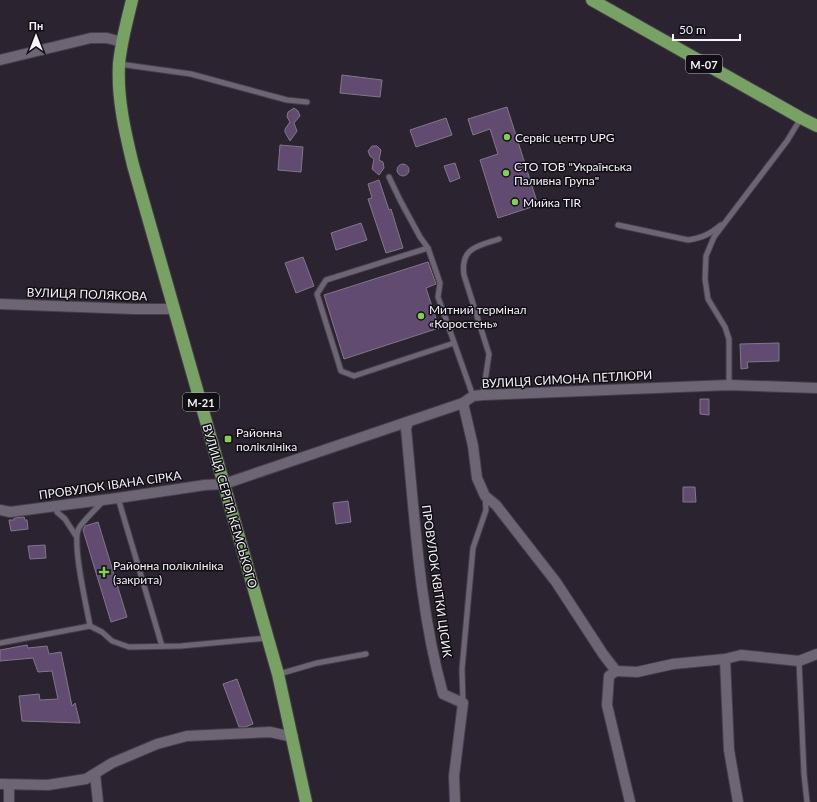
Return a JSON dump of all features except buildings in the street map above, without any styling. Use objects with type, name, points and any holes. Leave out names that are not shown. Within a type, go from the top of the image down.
[{"type":"highway","name":"ВУЛИЦЯ СЕРГІЯ КЕМСЬКОГО","points":[[132,0],[122,42],[119,64],[119,84],[126,135],[173,309],[278,674],[306,802]]},
{"type":"highway","name":"М-07","points":[[592,0],[817,126]]},
{"type":"street","points":[[0,60],[91,38],[107,38],[122,42]]},
{"type":"street","name":"ВУЛИЦЯ ПОЛЯКОВА","points":[[0,304],[173,309]]},
{"type":"street","name":"ВУЛИЦЯ СИМОНА ПЕТЛЮРИ","points":[[224,484],[463,403],[478,396],[729,385],[817,388]]},
{"type":"street","points":[[463,403],[473,446],[477,478],[485,496],[496,505],[556,582],[603,654],[616,671]]},
{"type":"street","name":"ПРОВУЛОК КВІТКИ ЦІСИК","points":[[408,422],[406,429],[418,560],[427,624],[436,669],[443,694],[463,703]]},
{"type":"street","name":"ПРОВУЛОК ІВАНА СІРКА","points":[[0,510],[10,512],[205,485],[224,484]]},
{"type":"street","points":[[630,802],[607,705],[609,676],[616,671],[637,672],[673,664],[725,659],[740,655],[799,661],[817,654]]},
{"type":"street","points":[[725,659],[729,750],[738,802]]},
{"type":"street","points":[[455,802],[454,776],[463,703]]},
{"type":"street","points":[[9,802],[4,785],[48,785],[86,779],[118,760],[157,744],[187,736],[270,732],[293,737]]},
{"type":"street","points":[[95,774],[98,802]]},
{"type":"lane","points":[[119,64],[191,74],[287,100],[307,102]]},
{"type":"lane","points":[[729,385],[729,339],[725,327],[708,300],[705,279],[706,256],[714,237],[787,141],[801,118]]},
{"type":"lane","points":[[389,177],[420,237],[428,248],[440,283],[438,297],[454,343],[478,396]]},
{"type":"lane","points":[[618,225],[688,240],[700,238],[710,234],[729,218]]},
{"type":"lane","points":[[478,396],[489,354],[464,275],[464,257],[470,249],[500,239]]},
{"type":"lane","points":[[428,248],[326,280],[317,294],[341,370],[354,376],[454,343]]},
{"type":"lane","points":[[463,703],[462,669],[473,548],[486,510],[485,496]]},
{"type":"lane","points":[[118,498],[162,646]]},
{"type":"lane","points":[[90,626],[79,564],[76,536],[79,528],[105,499]]},
{"type":"lane","points":[[56,506],[57,512],[65,519],[76,536]]},
{"type":"lane","points":[[0,643],[90,626],[102,632],[112,642],[129,647],[181,646],[268,638]]},
{"type":"lane","points":[[278,674],[317,663],[366,654]]},
{"type":"lane","points":[[799,661],[804,774],[807,802]]},
{"type":"place","name":"Сервіс центр UPG","points":[[507,137]]},
{"type":"place","name":"СТО ТОВ \"Українська Паливна Група\"","points":[[506,173]]},
{"type":"place","name":"Мийка TIR","points":[[515,202]]},
{"type":"place","name":"Митний термінал «Коростень»","points":[[421,316]]},
{"type":"place","name":"Районна поліклініка","points":[[228,439]]},
{"type":"place","name":"Районна поліклініка (закрита)","points":[[104,572]]}]
